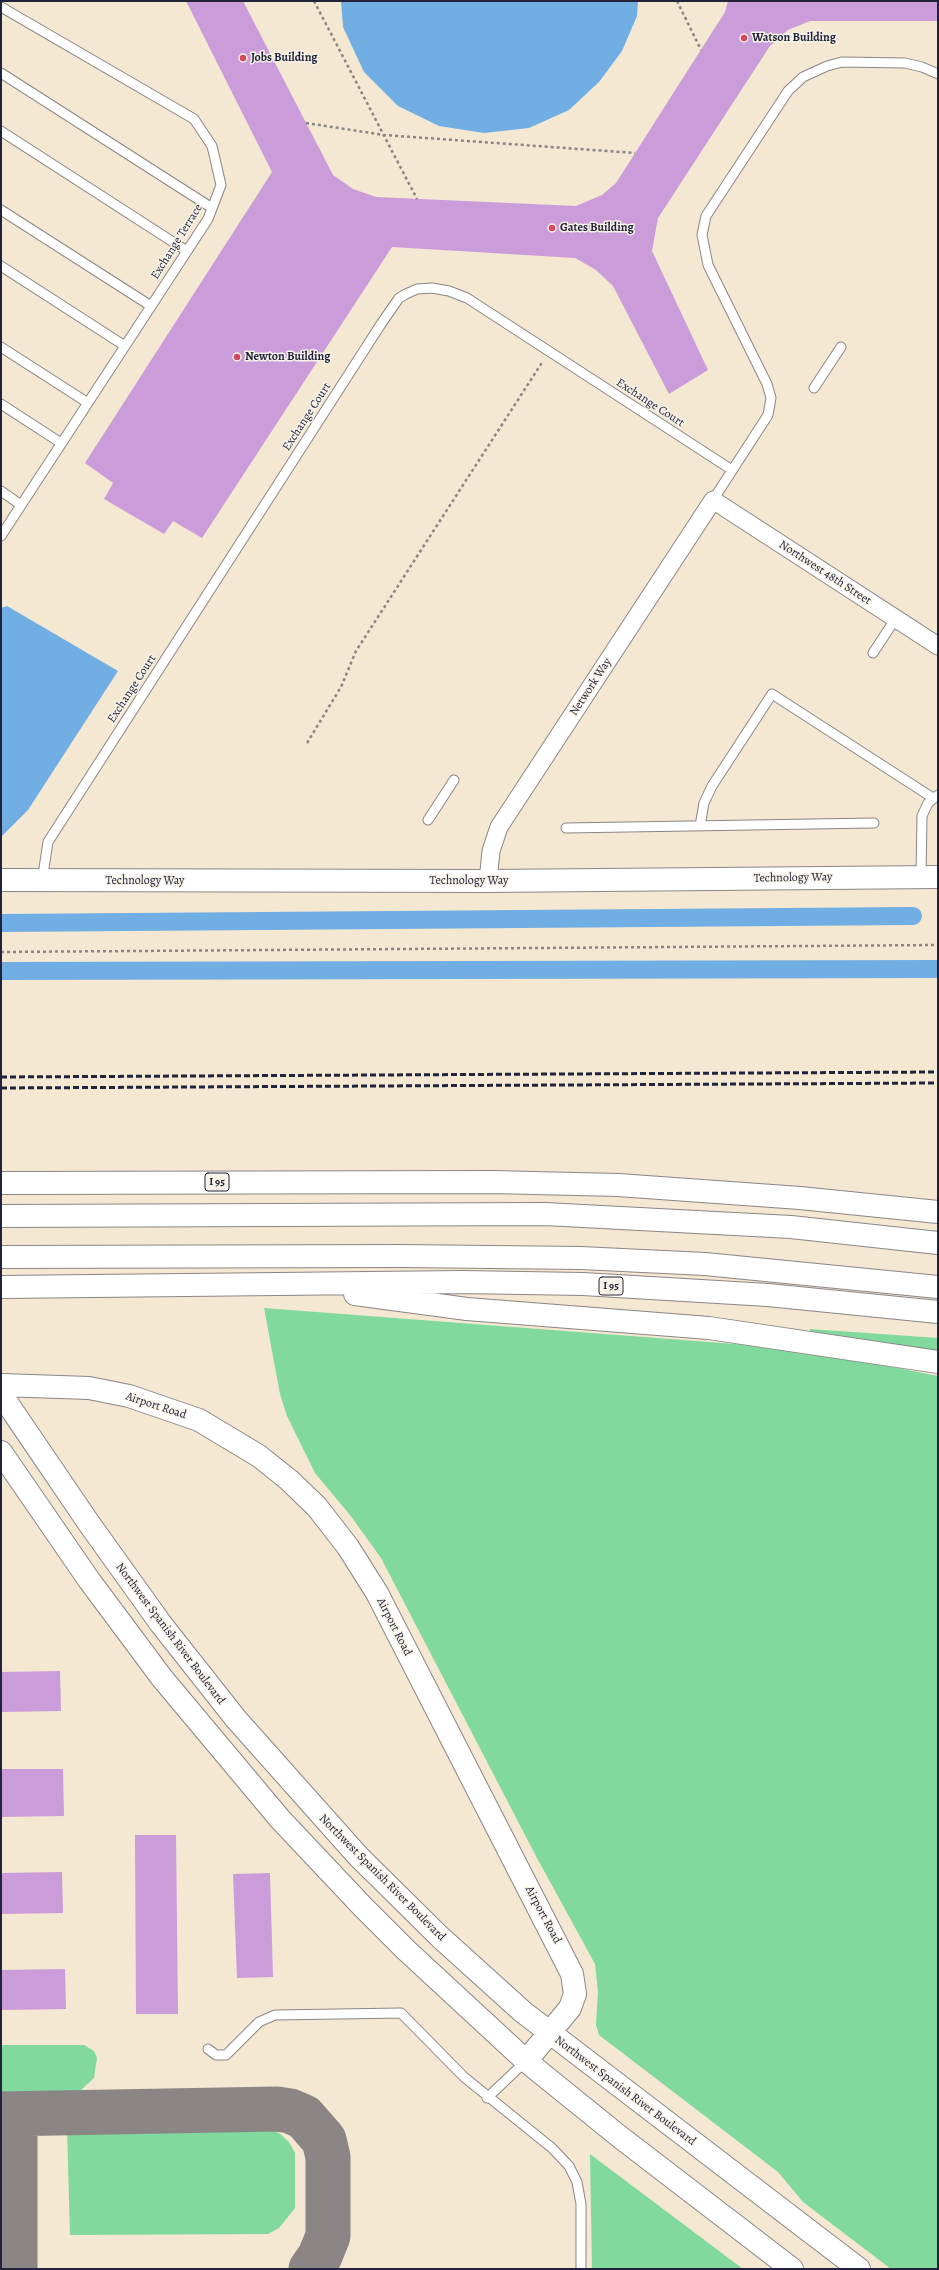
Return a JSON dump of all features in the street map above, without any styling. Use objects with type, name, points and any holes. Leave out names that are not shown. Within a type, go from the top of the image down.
[{"type":"main road","name":"Technology Way","points":[[1,880],[488,881],[929,877]]},
{"type":"main road","name":"I 95","points":[[1,1183],[492,1182],[618,1185],[800,1198],[938,1212]]},
{"type":"main road","points":[[1,1216],[545,1214],[769,1226],[938,1243]]},
{"type":"main road","points":[[1,1257],[400,1256],[581,1258],[713,1265],[938,1287]]},
{"type":"main road","name":"I 95","points":[[1,1287],[462,1282],[583,1284],[768,1295],[938,1312]]},
{"type":"main road","points":[[282,1284],[467,1309],[709,1328],[938,1362]]},
{"type":"main road","name":"Airport Road","points":[[1,1386],[90,1388],[162,1405],[199,1420],[259,1456],[289,1480],[317,1507],[348,1547],[376,1593],[569,1966],[575,1987],[573,2001],[566,2015],[526,2061]]},
{"type":"main road","name":"Northwest Spanish River Boulevard","points":[[1,1394],[88,1522],[160,1624],[275,1765],[358,1856],[397,1896],[489,1982],[550,2034],[859,2269]]},
{"type":"main road","points":[[1,1452],[125,1629],[240,1772],[295,1835],[400,1944],[526,2061],[614,2132],[792,2269]]},
{"type":"street","name":"Northwest 48th Street","points":[[713,500],[938,646]]},
{"type":"street","name":"Network Way","points":[[488,881],[491,851],[499,827],[713,500]]},
{"type":"lane","name":"Exchange Terrace","points":[[1,7],[194,119],[212,146],[221,185],[208,219],[1,536]]},
{"type":"lane","points":[[713,500],[768,414],[771,398],[767,384],[708,265],[702,235],[706,216],[788,91],[803,77],[827,66],[842,62],[905,63],[922,67],[938,74]]},
{"type":"lane","points":[[1,73],[212,208]]},
{"type":"lane","points":[[1,131],[187,251]]},
{"type":"lane","points":[[1,210],[151,306]]},
{"type":"lane","points":[[1,266],[125,346]]},
{"type":"lane","name":"Exchange Court","points":[[42,881],[48,842],[54,831],[399,298],[411,291],[424,288],[440,289],[459,294],[732,470]]},
{"type":"lane","points":[[1,347],[88,403]]},
{"type":"lane","points":[[814,388],[841,347]]},
{"type":"lane","points":[[1,404],[61,443]]},
{"type":"lane","points":[[1,491],[21,504]]},
{"type":"lane","points":[[873,653],[896,618]]},
{"type":"lane","points":[[700,826],[704,804],[712,786],[772,694],[936,797],[924,808],[922,816],[929,877]]},
{"type":"lane","points":[[428,820],[454,780]]},
{"type":"lane","points":[[566,828],[874,823]]},
{"type":"lane","points":[[208,2049],[216,2056],[226,2055],[259,2022],[275,2015],[401,2013],[454,2068],[487,2098],[552,2148],[569,2166],[574,2174],[581,2204],[581,2269]]},
{"type":"lane","points":[[487,2098],[526,2061]]},
{"type":"path","points":[[314,1],[417,199]]},
{"type":"path","points":[[677,1],[701,50]]},
{"type":"path","points":[[306,123],[384,135],[635,153]]},
{"type":"path","points":[[307,742],[341,687],[356,651],[549,351]]},
{"type":"path","points":[[1,952],[938,945]]},
{"type":"green space","points":[[264,1308],[801,1349],[938,1376],[938,2269],[891,2269],[803,2202],[778,2172],[599,2035],[596,2025],[598,1992],[595,1964],[537,1858],[381,1558],[350,1515],[315,1473],[287,1416],[280,1394]]},
{"type":"green space","points":[[810,1329],[938,1338],[938,1361],[810,1334]]},
{"type":"green space","points":[[1,2045],[84,2045],[94,2051],[97,2058],[94,2078],[80,2091],[65,2096],[1,2096]]},
{"type":"green space","points":[[263,2126],[279,2133],[289,2142],[295,2153],[295,2208],[279,2228],[268,2234],[70,2235],[67,2128]]},
{"type":"green space","points":[[590,2154],[743,2269],[592,2269]]},
{"type":"water","points":[[341,1],[638,1],[637,16],[622,51],[599,82],[569,110],[529,128],[484,133],[439,126],[398,106],[364,72],[343,27]]},
{"type":"water","points":[[7,606],[118,671],[28,810],[1,837],[1,608]]},
{"type":"building","points":[[186,1],[243,1],[333,175],[353,189],[376,197],[576,206],[602,195],[616,183],[725,12],[728,1],[938,1],[937,21],[810,21],[788,30],[770,46],[658,218],[652,251],[708,370],[669,394],[613,286],[596,270],[575,258],[392,247],[202,538],[173,521],[164,534],[104,499],[113,483],[85,463],[272,172]]},
{"type":"building","points":[[60,1671],[61,1711],[1,1712],[1,1672]]},
{"type":"building","points":[[1,1769],[63,1769],[64,1816],[1,1817]]},
{"type":"building","points":[[135,1835],[176,1835],[178,2014],[136,2014]]},
{"type":"building","points":[[62,1872],[63,1913],[1,1914],[1,1873]]},
{"type":"building","points":[[270,1873],[273,1977],[237,1978],[233,1874]]},
{"type":"building","points":[[65,1969],[66,2009],[1,2010],[1,1970]]},
{"type":"waterway","points":[[1,923],[913,916]]},
{"type":"waterway","points":[[1,971],[938,969]]},
{"type":"taxiway","points":[[1,2114],[277,2109],[290,2111],[304,2117],[324,2140],[328,2157],[328,2236],[320,2256],[311,2269]]},
{"type":"taxiway","points":[[15,2114],[15,2269]]},
{"type":"railway","points":[[1,1077],[938,1072]]},
{"type":"railway","points":[[1,1088],[938,1083]]},
{"type":"place","name":"Watson Building","points":[[744,38]]},
{"type":"place","name":"Jobs Building","points":[[243,58]]},
{"type":"place","name":"Gates Building","points":[[552,228]]},
{"type":"place","name":"Newton Building","points":[[237,357]]}]
